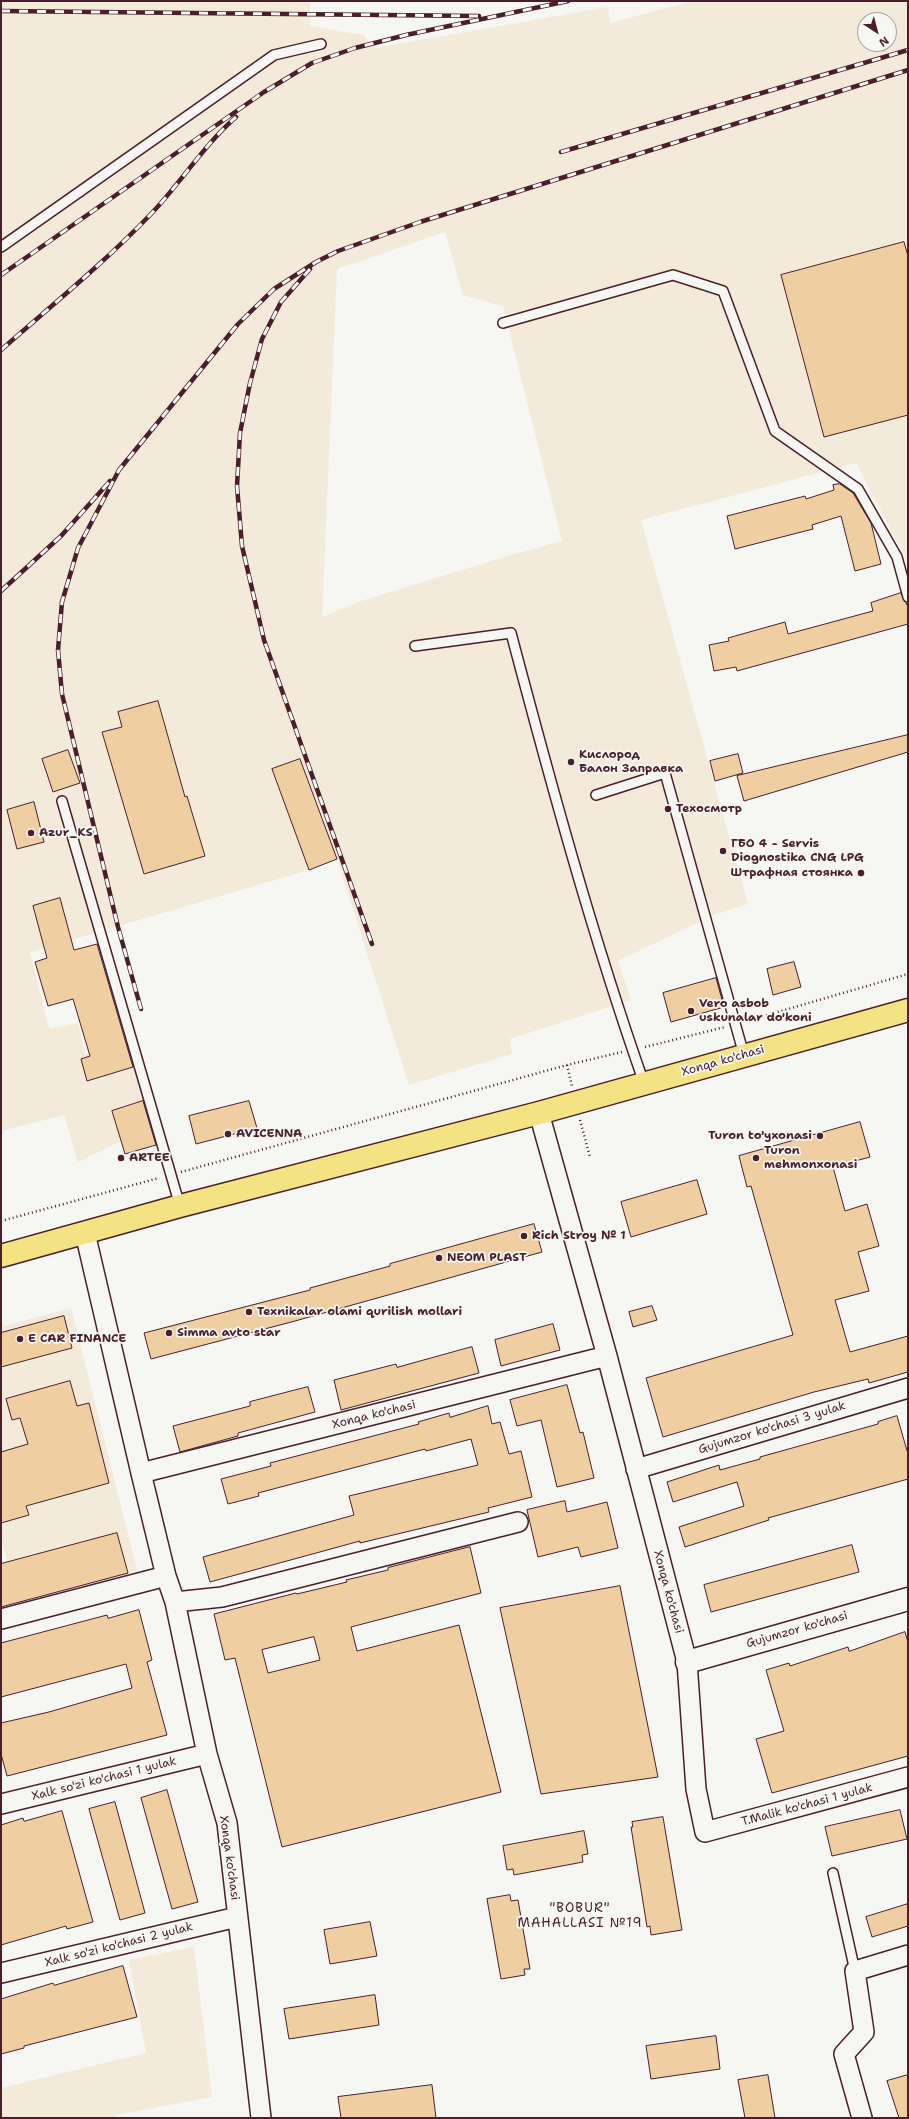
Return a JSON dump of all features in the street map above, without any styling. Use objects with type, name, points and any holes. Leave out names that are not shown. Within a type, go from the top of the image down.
[{"type":"main road","name":"Xonqa ko'chasi","points":[[1,1256],[180,1206],[539,1113],[908,1010]]},
{"type":"street","name":"Xonqa ko'chasi","points":[[539,1113],[607,1356],[687,1662],[696,1789],[705,1832]]},
{"type":"street","name":"Xonqa ko'chasi","points":[[85,1233],[166,1576],[175,1602],[207,1754],[226,1823],[261,2118]]},
{"type":"street","name":"Xonqa ko'chasi","points":[[141,1473],[607,1356]]},
{"type":"street","name":"Gujumzor ko'chasi 3 yulak","points":[[636,1469],[908,1388]]},
{"type":"street","points":[[175,1602],[222,1597],[518,1522]]},
{"type":"street","points":[[1,1618],[166,1576]]},
{"type":"street","name":"Gujumzor ko'chasi","points":[[687,1662],[908,1599]]},
{"type":"street","name":"Xalk so'zi ko'chasi 1 yulak","points":[[1,1804],[207,1754]]},
{"type":"street","name":"T.Malik ko'chasi 1 yulak","points":[[705,1832],[908,1777]]},
{"type":"street","name":"Xalk so'zi ko'chasi 2 yulak","points":[[1,1973],[237,1917]]},
{"type":"street","points":[[862,2118],[844,2054],[864,2032],[855,1971],[908,1955]]},
{"type":"lane","points":[[1,247],[274,55],[321,44]]},
{"type":"lane","points":[[503,323],[673,275],[723,291],[775,431],[858,489],[896,557],[908,598]]},
{"type":"lane","points":[[415,646],[511,632],[551,781],[609,978],[644,1083]]},
{"type":"lane","points":[[596,795],[665,773],[744,1055]]},
{"type":"lane","points":[[62,801],[180,1206]]},
{"type":"lane","points":[[833,1873],[855,1971]]},
{"type":"path","points":[[1,1221],[567,1065],[736,1024],[908,974]]},
{"type":"shaded area","points":[[1,1],[310,1],[310,26],[363,35],[375,48],[608,7],[610,23],[693,1],[908,1],[908,562],[856,463],[641,520],[748,904],[714,915],[618,961],[631,1000],[510,1039],[512,1054],[409,1085],[337,859],[309,870],[30,952],[49,1029],[78,1023],[85,1054],[128,1041],[144,1101],[112,1111],[121,1141],[78,1162],[64,1115],[1,1131]],"holes":[[[445,232],[463,295],[503,306],[562,541],[361,601],[322,617],[337,269]]]},
{"type":"shaded area","points":[[71,1308],[139,1577],[20,1608],[1,1537],[1,1327]]},
{"type":"shaded area","points":[[194,1947],[212,2097],[115,2115],[115,2118],[1,2118],[1,2088],[146,2053],[129,1960]]},
{"type":"building","points":[[904,242],[908,256],[908,415],[824,437],[781,275]]},
{"type":"building","points":[[840,484],[853,493],[871,523],[881,564],[855,571],[841,516],[812,525],[813,529],[735,549],[727,516],[805,496],[806,499],[834,490],[833,485]]},
{"type":"building","points":[[901,593],[908,607],[908,624],[737,671],[736,667],[714,671],[709,645],[729,641],[728,638],[785,622],[788,634],[873,611],[871,603]]},
{"type":"building","points":[[158,701],[185,797],[187,796],[205,856],[144,874],[102,732],[122,727],[118,712]]},
{"type":"building","points":[[908,735],[908,752],[744,801],[737,776]]},
{"type":"building","points":[[68,750],[80,783],[53,792],[42,759]]},
{"type":"building","points":[[738,754],[743,773],[715,781],[710,761]]},
{"type":"building","points":[[300,759],[337,859],[309,870],[272,769]]},
{"type":"building","points":[[34,802],[44,842],[17,849],[7,810]]},
{"type":"building","points":[[60,898],[74,950],[97,944],[133,1067],[87,1081],[81,1059],[90,1056],[73,999],[48,1006],[35,962],[47,958],[33,906]]},
{"type":"building","points":[[794,962],[801,987],[773,995],[767,969]]},
{"type":"building","points":[[716,978],[724,1007],[671,1022],[663,993]]},
{"type":"building","points":[[143,1101],[156,1145],[125,1154],[112,1111]]},
{"type":"building","points":[[249,1101],[257,1128],[196,1144],[189,1116]]},
{"type":"building","points":[[860,1122],[870,1157],[833,1167],[845,1211],[867,1204],[879,1246],[858,1252],[869,1291],[835,1300],[850,1352],[908,1336],[908,1372],[869,1383],[868,1379],[814,1392],[663,1437],[646,1378],[793,1335],[751,1186],[747,1187],[739,1156]]},
{"type":"building","points":[[697,1180],[707,1214],[631,1237],[621,1202]]},
{"type":"building","points":[[534,1224],[542,1252],[295,1321],[151,1359],[144,1333],[310,1290],[310,1288],[390,1266],[390,1264]]},
{"type":"building","points":[[652,1306],[657,1320],[633,1327],[629,1312]]},
{"type":"building","points":[[64,1316],[72,1348],[1,1367],[1,1333]]},
{"type":"building","points":[[553,1324],[560,1350],[501,1366],[495,1340]]},
{"type":"building","points":[[472,1347],[479,1373],[341,1410],[334,1380],[396,1364],[397,1367]]},
{"type":"building","points":[[70,1381],[77,1406],[89,1403],[109,1483],[26,1506],[29,1515],[1,1523],[1,1452],[28,1444],[20,1418],[12,1420],[6,1399]]},
{"type":"building","points":[[567,1385],[580,1433],[583,1432],[594,1478],[557,1487],[541,1420],[517,1426],[510,1400]]},
{"type":"building","points":[[308,1387],[315,1412],[238,1433],[238,1436],[180,1452],[173,1426],[250,1406],[250,1402]]},
{"type":"building","points":[[488,1406],[492,1424],[500,1422],[509,1454],[521,1451],[532,1497],[488,1508],[489,1512],[360,1543],[360,1541],[210,1582],[203,1557],[354,1515],[349,1496],[478,1465],[471,1439],[426,1451],[425,1449],[258,1493],[259,1496],[228,1504],[221,1479],[271,1466],[270,1463],[419,1424],[418,1422],[449,1413],[450,1417]]},
{"type":"building","points":[[897,1416],[908,1454],[908,1479],[768,1518],[769,1520],[685,1547],[679,1527],[744,1506],[737,1482],[673,1502],[667,1482],[719,1465],[720,1470],[760,1459],[760,1457],[878,1424],[878,1422]]},
{"type":"building","points":[[565,1501],[567,1512],[607,1502],[618,1548],[581,1557],[578,1547],[538,1557],[527,1510]]},
{"type":"building","points":[[117,1533],[128,1573],[1,1607],[1,1564]]},
{"type":"building","points":[[852,1545],[859,1572],[711,1612],[704,1585]]},
{"type":"building","points":[[470,1547],[481,1593],[351,1627],[357,1651],[459,1625],[501,1792],[282,1847],[235,1658],[225,1660],[214,1614],[296,1593],[347,1582],[346,1580],[388,1570],[388,1568]],"holes":[[[314,1637],[320,1660],[268,1673],[262,1650]]]},
{"type":"building","points":[[620,1586],[658,1777],[541,1794],[500,1608]]},
{"type":"building","points":[[139,1610],[152,1660],[147,1662],[167,1735],[7,1776],[1,1754],[1,1723],[49,1712],[132,1688],[126,1664],[1,1697],[1,1643],[107,1615],[108,1618]]},
{"type":"building","points":[[905,1632],[908,1642],[908,1756],[772,1793],[756,1739],[784,1731],[766,1670],[789,1663],[790,1666],[848,1647],[849,1651]]},
{"type":"building","points":[[167,1790],[198,1902],[172,1909],[141,1798]]},
{"type":"building","points":[[115,1802],[145,1913],[120,1920],[89,1809]]},
{"type":"building","points":[[900,1810],[907,1839],[832,1856],[825,1827]]},
{"type":"building","points":[[62,1811],[93,1922],[67,1929],[66,1926],[1,1945],[1,1825],[23,1818],[24,1821]]},
{"type":"building","points":[[663,1817],[682,1930],[651,1935],[650,1926],[647,1927],[631,1827],[633,1827],[632,1822]]},
{"type":"building","points":[[584,1831],[588,1854],[582,1855],[583,1862],[514,1875],[513,1869],[507,1870],[503,1846]]},
{"type":"building","points":[[510,1895],[511,1901],[518,1900],[530,1969],[524,1969],[525,1975],[501,1979],[487,1899]]},
{"type":"building","points":[[908,1904],[908,1926],[872,1937],[866,1917]]},
{"type":"building","points":[[370,1922],[377,1956],[330,1964],[324,1930]]},
{"type":"building","points":[[123,1966],[137,2017],[24,2046],[24,2048],[1,2054],[1,1999],[53,1983],[54,1985]]},
{"type":"building","points":[[375,1995],[379,2025],[289,2039],[284,2009]]},
{"type":"building","points":[[716,2036],[720,2069],[651,2079],[646,2046]]},
{"type":"building","points":[[768,2075],[775,2118],[745,2118],[738,2080]]},
{"type":"building","points":[[908,2075],[908,2118],[899,2118],[887,2081]]},
{"type":"building","points":[[432,2085],[436,2118],[341,2118],[338,2097]]},
{"type":"railway","points":[[1,275],[264,92],[312,63],[355,48],[406,35],[568,1]]},
{"type":"railway","points":[[1,11],[479,16]]},
{"type":"railway","points":[[561,152],[908,50]]},
{"type":"railway","points":[[141,1009],[118,927],[62,694],[58,650],[62,602],[78,548],[119,470],[238,324],[274,289],[316,262],[338,251],[420,222],[908,70]]},
{"type":"railway","points":[[1,350],[77,284],[132,233],[161,203],[213,140],[236,117]]},
{"type":"railway","points":[[310,269],[281,302],[262,339],[250,383],[240,433],[237,486],[242,546],[264,640],[372,944]]},
{"type":"railway","points":[[1,591],[61,536],[110,481]]},
{"type":"place","name":"Кислород Балон Заправка","points":[[571,762]]},
{"type":"place","name":"Техосмотр","points":[[668,809]]},
{"type":"place","name":"Azur_KS","points":[[31,833]]},
{"type":"place","name":"ГБО 4 - Servis Diognostika CNG LPG","points":[[723,851]]},
{"type":"place","name":"Штрафная стоянка","points":[[861,873]]},
{"type":"place","name":"Vero asbob uskunalar do'koni","points":[[691,1011]]},
{"type":"place","name":"AVICENNA","points":[[228,1134]]},
{"type":"place","name":"Turon to'yxonasi","points":[[820,1136]]},
{"type":"place","name":"ARTEE","points":[[121,1158]]},
{"type":"place","name":"Turon mehmonxonasi","points":[[756,1158]]},
{"type":"place","name":"Rich Stroy № 1","points":[[524,1236]]},
{"type":"place","name":"NEOM PLAST","points":[[439,1258]]},
{"type":"place","name":"Texnikalar olami qurilish mollari","points":[[249,1312]]},
{"type":"place","name":"Simma avto star","points":[[169,1333]]},
{"type":"place","name":"E CAR FINANCE","points":[[20,1339]]},
{"type":"district","name":"\"BOBUR\" MAHALLASI №19","points":[[580,1916]]}]
